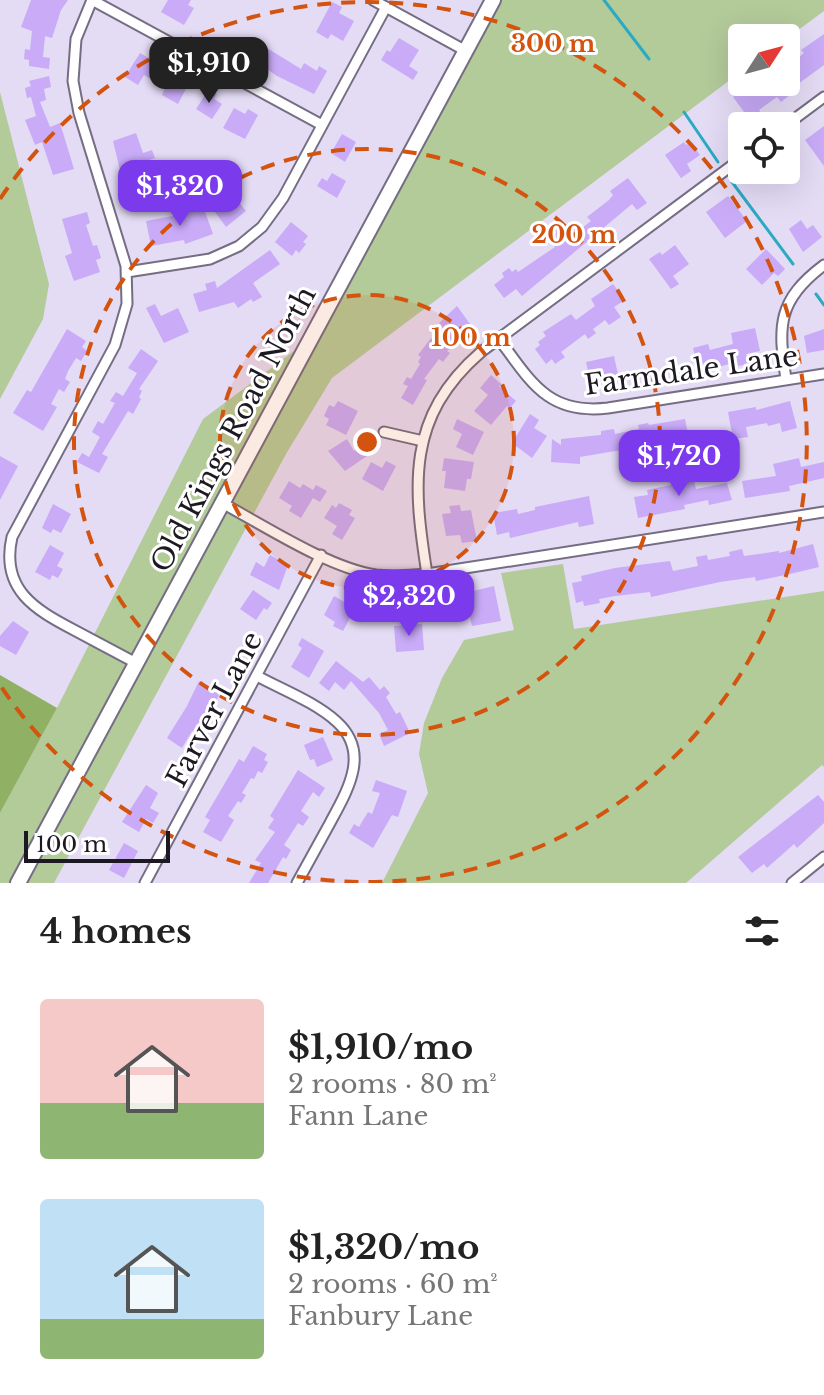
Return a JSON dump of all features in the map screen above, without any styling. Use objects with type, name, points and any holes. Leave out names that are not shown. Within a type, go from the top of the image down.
[{"type":"street","points":[[136,663],[27,603],[12,585],[7,561],[12,537],[118,338],[127,304],[127,272],[74,89],[72,66],[76,39],[92,0],[322,125]]},
{"type":"street","points":[[373,0],[466,51]]},
{"type":"street","name":"Old Kings Road North","points":[[18,883],[493,0]]},
{"type":"street","points":[[127,272],[202,262],[245,242],[262,227],[275,210],[386,7]]},
{"type":"street","points":[[800,115],[824,97]]},
{"type":"street","points":[[427,574],[416,495],[423,441],[437,406],[452,383],[499,339],[728,168]]},
{"type":"street","points":[[786,379],[781,339],[783,315],[799,286],[824,265]]},
{"type":"street","name":"Farmdale Lane","points":[[499,339],[539,391],[555,402],[576,409],[603,409],[824,374]]},
{"type":"street","points":[[384,432],[423,441]]},
{"type":"street","points":[[222,503],[344,566],[377,575],[427,574],[824,512]]},
{"type":"street","name":"Farver Lane","points":[[145,883],[321,555]]},
{"type":"street","points":[[257,676],[336,721],[347,733],[354,753],[349,786],[297,883]]},
{"type":"street","points":[[792,883],[824,857]]},
{"type":"green space","points":[[499,0],[824,0],[824,11],[800,29],[800,24],[728,24],[728,81],[332,378],[286,454],[54,883],[25,883]]},
{"type":"green space","points":[[0,92],[49,284],[43,319],[0,399]]},
{"type":"green space","points":[[302,345],[12,883],[0,883],[0,813],[57,708],[203,419]]},
{"type":"green space","points":[[563,564],[574,629],[824,591],[824,767],[822,765],[686,883],[382,883],[428,793],[419,754],[424,723],[442,678],[464,640],[514,630],[501,573]]},
{"type":"green space","points":[[0,675],[57,708],[0,813]]},
{"type":"building","points":[[31,0],[68,0],[61,10],[52,38],[45,36],[43,57],[50,58],[49,69],[29,66],[29,60],[24,59],[25,49],[30,50],[32,31],[21,27]]},
{"type":"building","points":[[168,0],[191,0],[188,5],[194,8],[184,25],[161,12]]},
{"type":"building","points":[[332,2],[342,7],[339,13],[354,21],[343,41],[331,34],[328,39],[316,32]]},
{"type":"building","points":[[824,34],[824,65],[800,83],[800,56],[804,53],[801,50]]},
{"type":"building","points":[[399,38],[419,50],[409,66],[418,72],[413,80],[381,60]]},
{"type":"building","points":[[267,48],[301,69],[304,63],[317,71],[319,66],[327,71],[314,94],[277,76],[257,62]]},
{"type":"building","points":[[140,53],[173,73],[175,70],[191,79],[178,104],[162,95],[165,88],[144,75],[138,85],[125,77]]},
{"type":"building","points":[[49,76],[51,87],[44,89],[46,100],[40,102],[50,127],[60,123],[74,169],[53,175],[42,142],[35,145],[25,120],[36,116],[25,88],[31,86],[29,81]]},
{"type":"building","points":[[209,89],[217,94],[214,99],[222,104],[212,119],[196,109]]},
{"type":"building","points":[[789,96],[781,102],[777,97],[760,112],[744,112],[733,97]]},
{"type":"building","points":[[234,108],[245,114],[248,109],[258,115],[245,139],[223,128]]},
{"type":"building","points":[[824,126],[824,166],[805,140]]},
{"type":"building","points":[[136,133],[143,153],[152,150],[155,158],[120,170],[113,141]]},
{"type":"building","points":[[342,134],[356,142],[345,162],[331,153]]},
{"type":"building","points":[[684,142],[686,145],[691,142],[700,155],[687,164],[691,171],[681,178],[665,155]]},
{"type":"building","points":[[332,173],[346,181],[337,198],[317,186],[322,178],[327,181]]},
{"type":"building","points":[[628,178],[647,203],[637,210],[632,204],[522,296],[516,289],[504,298],[494,285],[504,277],[502,273],[509,268],[512,272],[516,269],[518,272],[555,247],[549,239],[560,225],[562,228],[571,222],[578,231],[591,221],[587,217],[613,195],[610,191]]},
{"type":"building","points":[[728,196],[747,221],[725,238],[706,212]]},
{"type":"building","points":[[227,197],[230,200],[235,197],[246,211],[226,227],[215,212],[223,206],[220,202]]},
{"type":"building","points":[[203,206],[213,234],[185,244],[184,240],[151,246],[146,221]]},
{"type":"building","points":[[87,212],[90,223],[86,225],[101,258],[96,260],[100,272],[74,281],[65,256],[72,253],[62,219]]},
{"type":"building","points":[[801,220],[807,229],[813,225],[822,237],[803,252],[789,229]]},
{"type":"building","points":[[291,222],[308,236],[299,253],[296,250],[292,256],[275,242]]},
{"type":"building","points":[[675,245],[689,264],[673,276],[679,284],[671,289],[649,259],[660,252],[662,255]]},
{"type":"building","points":[[766,249],[785,269],[778,276],[774,273],[762,285],[746,269]]},
{"type":"building","points":[[270,250],[280,264],[253,283],[262,297],[253,302],[251,299],[238,308],[234,302],[199,312],[193,294],[207,290],[205,284],[215,281],[217,288]]},
{"type":"building","points":[[613,284],[625,300],[614,307],[621,317],[609,325],[605,320],[593,329],[596,333],[588,339],[585,334],[561,352],[565,357],[555,364],[552,359],[546,364],[535,349],[546,336],[543,332],[571,314],[576,320],[595,306],[591,299]]},
{"type":"building","points":[[155,304],[161,316],[178,308],[189,332],[164,343],[146,308]]},
{"type":"building","points":[[457,306],[470,324],[459,332],[464,338],[447,351],[450,353],[443,362],[439,359],[424,379],[427,380],[413,405],[401,398],[408,386],[403,384],[407,377],[411,379],[420,364],[421,357],[418,355],[431,338],[437,343],[448,335],[439,323]]},
{"type":"building","points":[[755,328],[760,351],[746,354],[749,364],[738,366],[737,362],[699,372],[693,348],[708,344],[710,350],[733,344],[731,333]]},
{"type":"building","points":[[67,329],[86,341],[82,347],[87,351],[81,361],[76,358],[68,371],[65,379],[70,382],[64,392],[59,389],[51,404],[57,407],[43,431],[13,413],[27,390],[31,392]]},
{"type":"building","points":[[824,329],[824,350],[807,353],[804,336]]},
{"type":"building","points":[[141,349],[158,361],[139,389],[142,391],[141,399],[133,414],[128,411],[102,454],[108,457],[99,473],[77,462],[82,453],[89,457],[100,437],[92,432],[98,421],[103,424],[115,403],[110,401],[116,392],[123,396],[137,373],[128,368]]},
{"type":"building","points":[[614,356],[620,384],[604,387],[603,381],[591,384],[586,362]]},
{"type":"building","points":[[491,375],[516,401],[510,408],[507,406],[491,425],[474,411],[488,395],[480,388]]},
{"type":"building","points":[[338,401],[358,411],[346,435],[326,425],[329,419],[324,416],[329,405],[334,407]]},
{"type":"building","points":[[790,401],[797,428],[782,432],[780,423],[768,426],[767,423],[746,427],[748,437],[733,439],[728,412],[756,407],[756,410]]},
{"type":"building","points":[[530,414],[539,420],[534,428],[547,436],[532,458],[512,443]]},
{"type":"building","points":[[457,419],[484,432],[473,455],[456,447],[462,434],[453,429]]},
{"type":"building","points":[[685,419],[689,439],[675,442],[676,447],[668,448],[667,445],[628,454],[627,449],[580,457],[580,464],[551,462],[552,439],[561,445],[561,439],[601,435],[601,431],[614,429],[615,434],[639,429],[638,425]]},
{"type":"building","points":[[347,439],[354,451],[361,446],[367,456],[345,471],[328,451]]},
{"type":"building","points":[[0,456],[18,466],[0,500]]},
{"type":"building","points":[[444,458],[474,462],[465,491],[444,488]]},
{"type":"building","points":[[799,458],[801,467],[824,462],[824,478],[789,486],[790,491],[745,498],[742,481],[776,476],[773,464]]},
{"type":"building","points":[[386,461],[396,466],[383,491],[362,479],[371,462],[382,468]]},
{"type":"building","points":[[694,480],[696,489],[727,483],[732,500],[709,505],[708,500],[684,505],[685,509],[638,518],[634,497],[648,495],[647,490]]},
{"type":"building","points":[[289,481],[300,488],[303,484],[313,490],[316,485],[327,491],[320,502],[313,498],[301,518],[289,511],[292,506],[279,498]]},
{"type":"building","points":[[589,496],[594,524],[579,527],[578,522],[510,538],[509,532],[497,535],[493,513],[517,509],[518,514],[535,510],[535,507]]},
{"type":"building","points":[[339,503],[352,510],[349,515],[355,518],[342,540],[332,534],[337,526],[324,518],[332,505],[336,508]]},
{"type":"building","points":[[53,504],[71,514],[61,533],[53,529],[51,533],[42,528]]},
{"type":"building","points":[[460,505],[461,511],[471,510],[477,541],[462,543],[460,535],[446,536],[442,514],[451,513],[449,506]]},
{"type":"building","points":[[813,544],[819,567],[756,581],[755,577],[720,582],[651,597],[650,592],[599,599],[600,603],[584,606],[583,601],[576,603],[572,583],[582,581],[581,576],[670,561],[673,571],[698,566],[696,557],[707,555],[708,560],[730,556],[729,552],[742,549],[744,556],[779,553]]},
{"type":"building","points":[[50,545],[64,553],[57,566],[63,569],[58,578],[52,575],[50,580],[35,572]]},
{"type":"building","points":[[270,555],[288,565],[279,590],[250,575],[256,562],[264,567]]},
{"type":"building","points":[[494,586],[501,621],[472,626],[469,613],[447,620],[446,615],[435,618],[431,606],[441,603],[440,599]]},
{"type":"building","points":[[253,590],[272,603],[256,620],[240,609]]},
{"type":"building","points":[[334,596],[355,608],[343,631],[333,626],[335,622],[324,615]]},
{"type":"building","points":[[13,621],[29,632],[16,655],[0,646],[0,636]]},
{"type":"building","points":[[422,624],[424,650],[396,652],[394,626]]},
{"type":"building","points":[[302,638],[324,651],[309,678],[291,667],[302,648],[298,645]]},
{"type":"building","points":[[336,661],[363,682],[369,677],[380,690],[384,686],[390,693],[386,697],[396,714],[400,712],[410,733],[384,746],[379,734],[388,730],[379,713],[351,681],[344,690],[335,682],[329,691],[319,683]]},
{"type":"building","points":[[199,681],[218,691],[219,695],[200,736],[192,731],[182,748],[167,738]]},
{"type":"building","points":[[323,737],[333,760],[317,767],[314,759],[310,760],[304,745]]},
{"type":"building","points":[[253,746],[267,754],[264,760],[268,762],[262,773],[258,771],[254,779],[251,778],[242,793],[246,795],[228,816],[234,820],[221,842],[203,832],[210,820],[205,817],[239,759],[244,762]]},
{"type":"building","points":[[298,770],[325,788],[319,797],[313,792],[301,811],[309,817],[303,826],[298,823],[284,845],[291,850],[286,859],[283,857],[268,883],[249,883],[261,863],[255,860],[275,832],[268,828],[274,819],[270,816]]},
{"type":"building","points":[[376,780],[407,791],[398,817],[392,815],[373,848],[349,833],[354,824],[359,827],[368,812],[372,814],[380,793],[372,791]]},
{"type":"building","points":[[146,785],[158,793],[150,808],[159,813],[153,823],[146,819],[139,832],[122,822]]},
{"type":"building","points":[[818,795],[824,802],[824,823],[797,848],[794,844],[767,868],[764,864],[752,873],[738,857]]},
{"type":"building","points":[[124,843],[138,851],[124,878],[109,870]]},
{"type":"waterway","points":[[604,0],[649,59]]},
{"type":"waterway","points":[[684,112],[718,162]]},
{"type":"waterway","points":[[733,184],[793,264]]},
{"type":"waterway","points":[[816,294],[824,305]]}]
